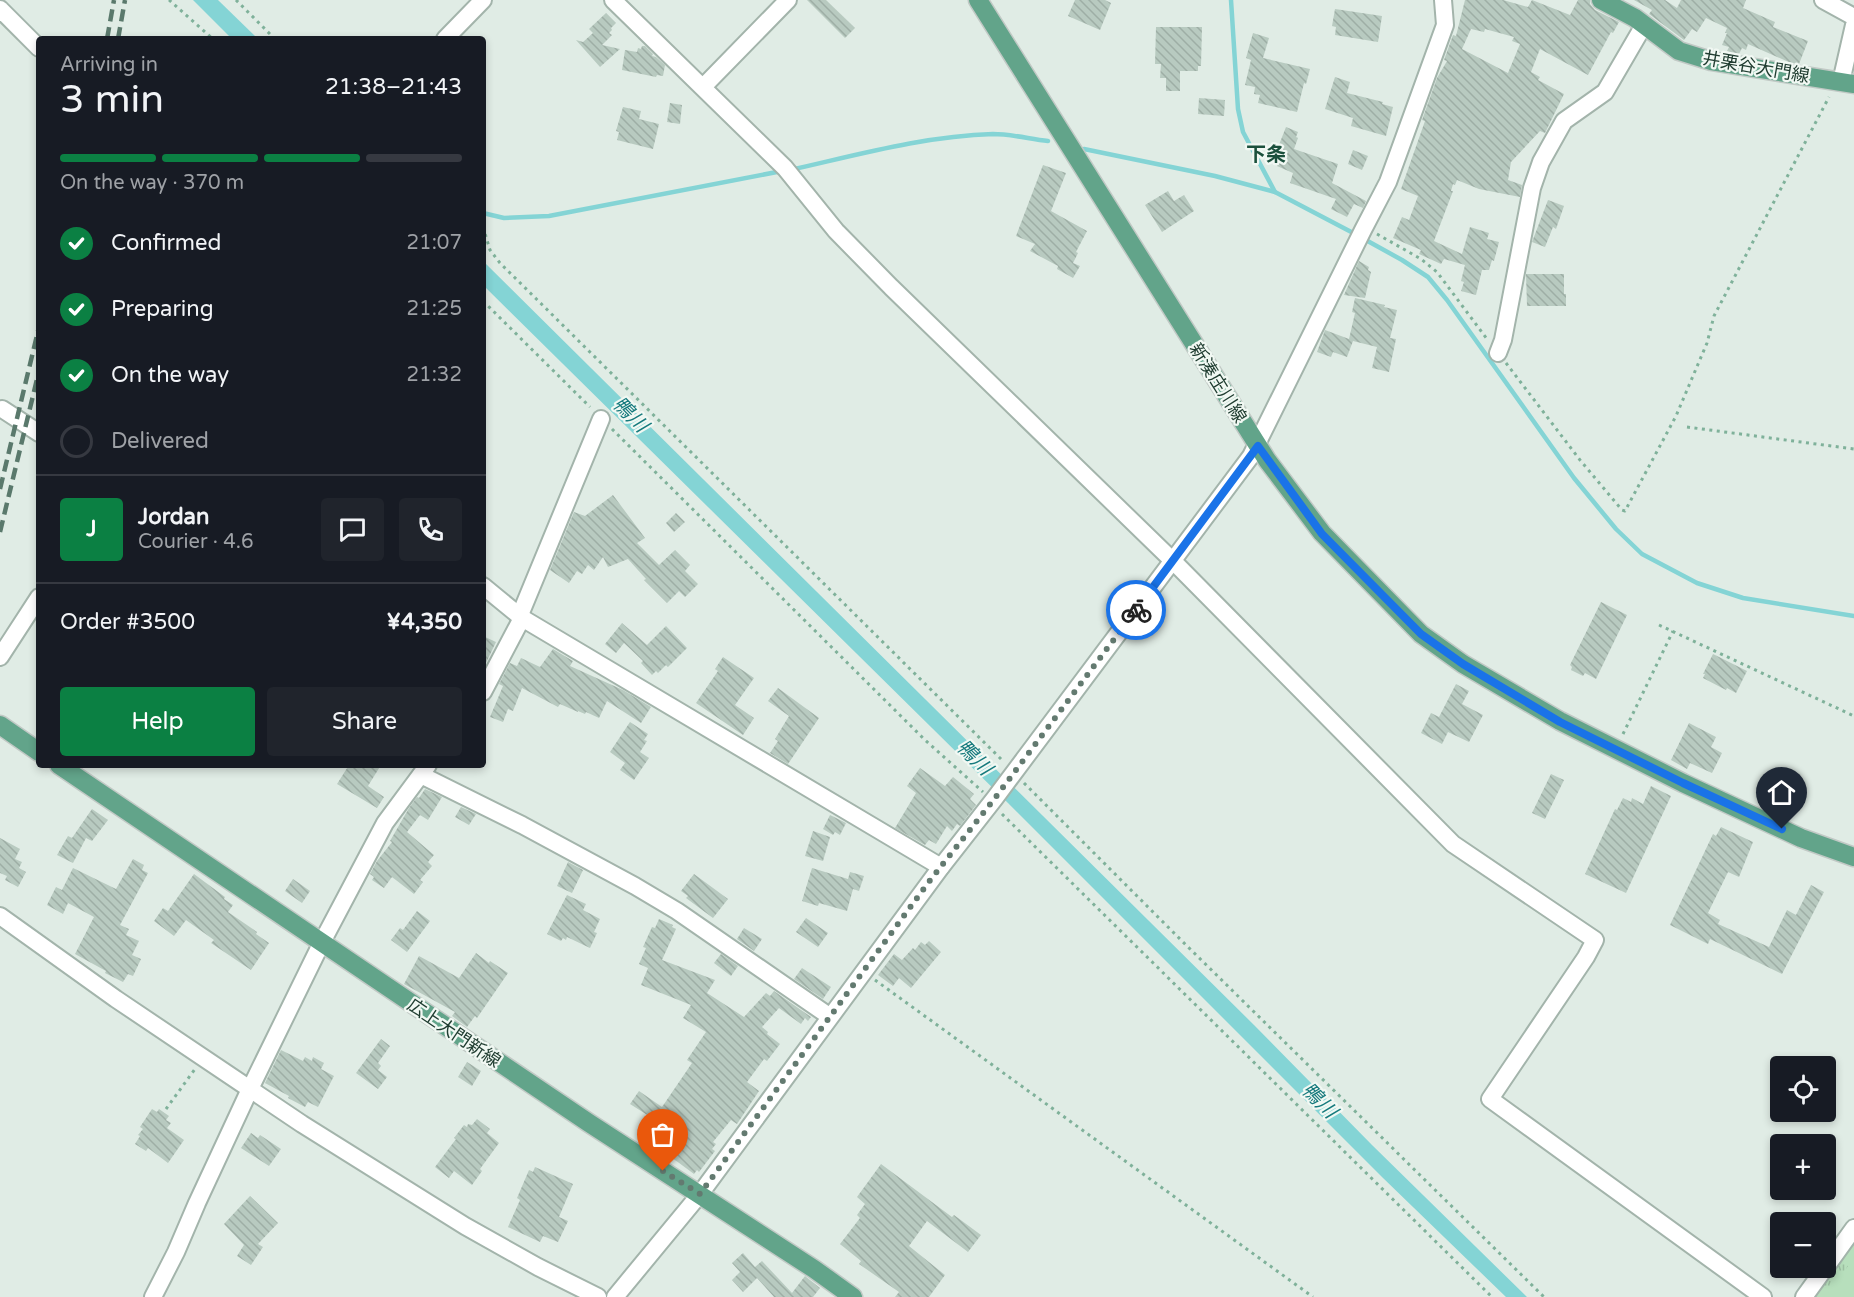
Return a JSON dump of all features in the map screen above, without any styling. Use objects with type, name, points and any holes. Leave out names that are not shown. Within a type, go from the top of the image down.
[{"type":"main road","name":"新湊庄川線","points":[[978,0],[1258,446],[1322,534],[1421,634],[1463,664],[1560,722],[1802,838],[1854,857]]},
{"type":"main road","name":"井栗谷大門線","points":[[1601,0],[1635,18],[1679,51],[1711,61],[1843,82]]},
{"type":"main road","points":[[2,731],[36,750]]},
{"type":"main road","name":"広上大門新線","points":[[62,768],[321,944],[853,1297]]},
{"type":"street","points":[[448,36],[483,0]]},
{"type":"street","points":[[613,0],[785,168],[836,231],[891,287],[1173,561],[1452,844],[1595,940],[1490,1098],[1763,1297]]},
{"type":"street","points":[[703,87],[788,0]]},
{"type":"street","points":[[615,1297],[700,1194],[829,1016],[1258,446],[1388,182],[1445,25],[1443,0]]},
{"type":"street","points":[[1823,0],[1854,17]]},
{"type":"street","points":[[0,9],[36,45]]},
{"type":"street","points":[[1498,353],[1503,340],[1532,188],[1541,162],[1564,121],[1605,92],[1644,25]]},
{"type":"street","points":[[1843,82],[1854,26]]},
{"type":"street","points":[[2,409],[36,431]]},
{"type":"street","points":[[486,686],[521,616],[601,419]]},
{"type":"street","points":[[486,588],[521,616],[941,867]]},
{"type":"street","points":[[0,657],[36,602]]},
{"type":"street","points":[[153,1297],[321,944],[385,823],[424,770],[677,911],[829,1016]]},
{"type":"street","points":[[0,916],[202,1058],[465,1226],[598,1297]]},
{"type":"street","points":[[1836,1252],[1854,1228]]},
{"type":"street","points":[[1804,1297],[1817,1278]]},
{"type":"path","points":[[169,0],[210,36]]},
{"type":"path","points":[[236,0],[272,36]]},
{"type":"path","points":[[1361,233],[1420,259],[1437,272],[1580,460],[1625,511],[1676,416],[1707,343],[1714,316],[1828,101],[1843,82]]},
{"type":"path","points":[[486,304],[924,738],[993,801],[1492,1297]]},
{"type":"path","points":[[1687,427],[1854,449]]},
{"type":"path","points":[[1659,625],[1854,716]]},
{"type":"path","points":[[1617,750],[1673,631]]},
{"type":"path","points":[[864,972],[1313,1297]]},
{"type":"path","points":[[166,1109],[202,1058]]},
{"type":"green space","points":[[1854,1244],[1854,1297],[1815,1297],[1829,1278],[1836,1278],[1836,1268]]},
{"type":"green space","points":[[1854,1258],[1854,1297],[1825,1297]]},
{"type":"water","points":[[193,0],[218,0],[255,36],[229,36]]},
{"type":"water","name":"鴨川","points":[[486,264],[1527,1297],[1506,1297],[1383,1178],[1008,803],[486,288]]},
{"type":"building","points":[[807,0],[826,0],[855,28],[845,38]]},
{"type":"building","points":[[1075,0],[1105,0],[1111,3],[1100,30],[1068,16]]},
{"type":"building","points":[[1465,0],[1503,0],[1528,7],[1532,0],[1570,15],[1578,0],[1590,0],[1595,10],[1619,22],[1613,33],[1611,32],[1588,75],[1540,49],[1531,72],[1540,77],[1538,80],[1564,94],[1545,133],[1540,131],[1511,162],[1508,180],[1522,185],[1520,197],[1479,189],[1457,180],[1455,185],[1453,184],[1451,191],[1453,191],[1434,241],[1462,254],[1470,227],[1489,233],[1487,239],[1499,242],[1489,270],[1482,270],[1476,295],[1461,291],[1465,265],[1444,259],[1441,264],[1419,254],[1421,250],[1393,238],[1402,217],[1409,220],[1418,196],[1401,189],[1425,121],[1422,120],[1437,78],[1447,61],[1444,60],[1453,35],[1456,36]],"holes":[[[1471,29],[1484,32],[1485,29],[1514,37],[1512,41],[1520,44],[1508,73],[1462,49]]]},
{"type":"building","points":[[1634,0],[1665,0],[1677,8],[1681,0],[1746,0],[1743,8],[1775,22],[1773,27],[1808,41],[1799,64],[1791,63],[1748,44],[1746,50],[1742,48],[1739,54],[1731,53],[1727,51],[1729,47],[1722,45],[1727,28],[1706,18],[1697,32],[1692,29],[1684,40],[1649,14],[1652,10]]},
{"type":"building","points":[[1335,9],[1382,16],[1378,42],[1335,35],[1336,27],[1332,26]]},
{"type":"building","points":[[606,13],[616,23],[609,33],[612,35],[602,45],[620,49],[600,67],[576,40],[583,42],[593,33],[589,29]]},
{"type":"building","points":[[1156,27],[1202,27],[1201,66],[1198,66],[1198,71],[1180,71],[1180,91],[1166,91],[1166,78],[1160,78],[1161,64],[1155,64]]},
{"type":"building","points":[[1253,33],[1269,38],[1263,58],[1310,69],[1297,112],[1258,103],[1260,95],[1254,94],[1255,87],[1245,85],[1251,60],[1246,58]]},
{"type":"building","points":[[645,46],[653,54],[652,56],[665,65],[663,76],[657,75],[656,77],[622,70],[625,50],[637,52]]},
{"type":"building","points":[[1335,77],[1350,82],[1347,93],[1383,102],[1382,104],[1393,107],[1386,136],[1351,126],[1353,118],[1325,109]]},
{"type":"building","points":[[1199,98],[1225,100],[1224,116],[1198,114]]},
{"type":"building","points":[[670,103],[682,105],[680,124],[667,122]]},
{"type":"building","points":[[623,107],[641,111],[639,119],[659,124],[653,149],[617,140],[619,132],[616,131]]},
{"type":"building","points":[[1286,127],[1298,132],[1294,149],[1338,164],[1332,183],[1366,201],[1363,208],[1354,204],[1347,217],[1331,209],[1336,199],[1290,183],[1293,173],[1277,166],[1278,163],[1273,160]]},
{"type":"building","points":[[1353,150],[1368,156],[1362,170],[1348,164]]},
{"type":"building","points":[[1043,165],[1066,173],[1051,211],[1087,231],[1076,252],[1078,253],[1073,263],[1080,266],[1073,278],[1057,269],[1058,266],[1030,251],[1035,244],[1016,236]]},
{"type":"building","points":[[1168,191],[1174,201],[1184,195],[1194,211],[1162,232],[1145,205]]},
{"type":"building","points":[[1548,200],[1564,206],[1556,229],[1553,227],[1545,247],[1532,242]]},
{"type":"building","points":[[1359,261],[1369,267],[1368,270],[1371,272],[1365,298],[1344,295]]},
{"type":"building","points":[[1526,274],[1564,274],[1566,306],[1527,306]]},
{"type":"building","points":[[1355,298],[1397,310],[1390,338],[1396,339],[1389,372],[1372,368],[1377,347],[1353,341],[1347,357],[1333,352],[1331,357],[1317,352],[1325,330],[1349,339],[1355,313],[1352,312]]},
{"type":"building","points":[[613,495],[645,538],[637,543],[659,565],[675,550],[690,565],[685,571],[698,584],[685,597],[679,591],[667,603],[644,580],[646,579],[628,559],[608,567],[603,557],[594,570],[588,565],[582,574],[577,571],[569,583],[550,570],[574,512],[585,516]]},
{"type":"building","points":[[676,513],[685,522],[674,532],[666,523]]},
{"type":"building","points":[[1601,602],[1627,615],[1596,679],[1585,673],[1583,676],[1571,670],[1570,665]]},
{"type":"building","points":[[622,623],[647,645],[666,626],[687,648],[668,667],[666,665],[658,673],[656,671],[652,675],[641,663],[643,661],[624,643],[616,653],[605,644]]},
{"type":"building","points":[[486,637],[496,642],[486,663]]},
{"type":"building","points":[[553,649],[573,661],[570,666],[623,690],[651,707],[641,723],[607,701],[599,718],[560,704],[558,707],[522,688],[513,711],[508,709],[503,722],[490,717],[503,686],[499,684],[510,663],[517,666],[521,658],[540,667]]},
{"type":"building","points":[[1713,654],[1747,671],[1736,693],[1703,678]]},
{"type":"building","points":[[723,657],[754,678],[735,705],[754,718],[743,735],[696,703],[718,671],[715,669]]},
{"type":"building","points":[[1456,684],[1469,691],[1462,704],[1483,715],[1469,742],[1448,732],[1442,744],[1421,733],[1431,713],[1439,717]]},
{"type":"building","points":[[778,688],[819,718],[788,764],[770,753],[778,741],[775,739],[789,716],[768,701]]},
{"type":"building","points":[[630,722],[648,734],[644,740],[647,741],[640,752],[649,758],[634,780],[620,770],[625,763],[610,752]]},
{"type":"building","points":[[1689,723],[1716,737],[1711,747],[1722,753],[1712,773],[1690,763],[1687,769],[1671,760]]},
{"type":"building","points":[[347,768],[379,768],[368,786],[384,797],[377,808],[337,784]]},
{"type":"building","points":[[920,768],[945,786],[953,777],[974,794],[970,799],[976,805],[960,826],[957,824],[952,831],[947,826],[936,844],[929,840],[925,845],[895,828],[916,793],[907,786]]},
{"type":"building","points":[[1551,774],[1564,780],[1545,819],[1532,813]]},
{"type":"building","points":[[1651,786],[1671,796],[1626,893],[1585,874],[1615,809],[1617,810],[1623,798],[1631,802],[1632,798],[1643,804]]},
{"type":"building","points":[[425,789],[442,797],[428,820],[420,815],[407,832],[434,855],[428,862],[432,866],[420,880],[423,882],[414,894],[392,877],[384,888],[372,880],[374,877],[370,874],[392,842],[390,841],[409,808]]},
{"type":"building","points":[[461,807],[476,814],[469,825],[455,817]]},
{"type":"building","points":[[92,809],[108,820],[92,841],[86,838],[73,863],[57,855],[68,836],[72,838]]},
{"type":"building","points":[[830,815],[846,823],[840,835],[835,832],[833,835],[823,829]]},
{"type":"building","points":[[1721,827],[1753,842],[1739,877],[1728,872],[1708,913],[1720,920],[1718,924],[1769,947],[1787,910],[1796,915],[1811,885],[1824,892],[1782,974],[1710,939],[1708,944],[1670,925],[1713,834],[1716,836]]},
{"type":"building","points":[[813,831],[830,837],[823,861],[805,856]]},
{"type":"building","points":[[0,838],[20,849],[15,859],[22,862],[19,868],[26,872],[18,887],[5,880],[7,876],[0,873]]},
{"type":"building","points":[[133,859],[144,865],[142,870],[148,873],[120,925],[129,929],[126,935],[139,941],[132,955],[141,959],[133,976],[128,974],[123,982],[75,954],[94,917],[68,903],[63,914],[47,905],[56,887],[62,890],[73,868],[116,889]]},
{"type":"building","points":[[568,862],[583,870],[572,893],[557,886]]},
{"type":"building","points":[[812,868],[848,879],[850,872],[864,876],[859,891],[853,889],[847,911],[802,901]]},
{"type":"building","points":[[194,874],[233,905],[228,912],[269,943],[251,970],[211,943],[214,940],[186,920],[174,936],[154,921],[163,908],[168,911]]},
{"type":"building","points":[[694,874],[728,899],[713,918],[686,898],[688,896],[681,891]]},
{"type":"building","points":[[293,879],[310,891],[302,903],[285,891]]},
{"type":"building","points":[[567,895],[586,904],[583,910],[600,919],[590,948],[567,937],[566,940],[563,938],[561,941],[547,934]]},
{"type":"building","points":[[417,911],[430,921],[407,952],[391,940],[400,928],[403,930]]},
{"type":"building","points":[[806,918],[828,933],[818,947],[796,932]]},
{"type":"building","points":[[659,919],[673,925],[672,927],[676,929],[662,960],[715,980],[707,993],[744,1017],[766,993],[770,996],[774,991],[811,1017],[808,1021],[805,1018],[801,1024],[779,1008],[762,1027],[780,1044],[767,1061],[764,1059],[747,1082],[759,1091],[737,1124],[731,1120],[713,1142],[716,1144],[712,1149],[715,1151],[699,1172],[697,1170],[694,1174],[671,1157],[686,1136],[675,1124],[663,1125],[630,1104],[639,1091],[662,1107],[692,1063],[687,1060],[706,1032],[683,1018],[691,1005],[641,985],[648,968],[639,964],[646,948],[643,947],[652,927],[655,928]]},
{"type":"building","points":[[744,928],[762,939],[754,951],[737,939]]},
{"type":"building","points":[[929,941],[941,952],[911,988],[899,978],[893,986],[878,975],[894,954],[902,960],[921,942],[925,945]]},
{"type":"building","points":[[476,953],[508,973],[477,1018],[475,1016],[467,1027],[452,1016],[455,1012],[404,984],[419,956],[459,978]]},
{"type":"building","points":[[721,954],[738,966],[731,976],[714,963]]},
{"type":"building","points":[[802,968],[831,987],[823,999],[794,979]]},
{"type":"building","points":[[381,1039],[390,1046],[378,1063],[381,1066],[378,1070],[387,1077],[378,1089],[356,1073]]},
{"type":"building","points":[[281,1050],[303,1061],[305,1057],[312,1061],[313,1057],[324,1063],[321,1069],[334,1076],[318,1107],[308,1102],[305,1107],[265,1083]]},
{"type":"building","points":[[467,1062],[481,1071],[472,1086],[458,1077]]},
{"type":"building","points":[[152,1109],[157,1112],[159,1109],[169,1116],[166,1120],[171,1123],[167,1128],[184,1140],[168,1163],[148,1148],[146,1151],[135,1144],[143,1129],[140,1127]]},
{"type":"building","points":[[477,1119],[490,1129],[487,1133],[499,1143],[480,1169],[482,1171],[472,1185],[454,1171],[449,1178],[435,1167],[464,1125],[467,1127],[468,1124],[472,1125]]},
{"type":"building","points":[[251,1133],[258,1138],[260,1135],[281,1149],[269,1166],[241,1148]]},
{"type":"building","points":[[881,1164],[952,1217],[954,1215],[981,1235],[968,1252],[927,1221],[909,1246],[945,1275],[929,1297],[895,1297],[899,1292],[859,1264],[861,1261],[840,1244],[860,1218],[857,1215],[865,1204],[857,1197]]},
{"type":"building","points":[[535,1167],[573,1184],[559,1217],[568,1221],[558,1242],[543,1236],[540,1242],[508,1227],[520,1200],[517,1198],[529,1170],[533,1172]]},
{"type":"building","points":[[250,1196],[278,1223],[258,1244],[263,1247],[251,1265],[237,1256],[244,1245],[224,1224]]},
{"type":"building","points":[[743,1253],[755,1267],[762,1261],[792,1293],[805,1276],[820,1288],[813,1297],[774,1297],[757,1278],[743,1292],[732,1280],[740,1272],[732,1263]]},
{"type":"waterway","points":[[1231,0],[1238,109],[1243,132],[1275,192]]},
{"type":"waterway","points":[[790,170],[942,138],[993,134],[1048,141]]},
{"type":"waterway","points":[[1084,149],[1215,176],[1275,192],[1357,235]]},
{"type":"waterway","points":[[486,214],[504,218],[549,216],[782,171]]},
{"type":"waterway","points":[[1364,239],[1428,277],[1447,300],[1574,478],[1616,529],[1642,554],[1697,583],[1743,598],[1854,616]]},
{"type":"railway","points":[[108,36],[114,0]]},
{"type":"railway","points":[[119,36],[125,0]]},
{"type":"railway","points":[[0,489],[36,339]]},
{"type":"railway","points":[[0,532],[36,383]]},
{"type":"way so far","points":[[663,1171],[700,1194],[928,883],[1136,610]]},
{"type":"district","name":"下条","points":[[1266,155]]},
{"type":"route","points":[[1136,610],[1258,446],[1322,534],[1421,634],[1463,664],[1560,722],[1782,829]]}]
